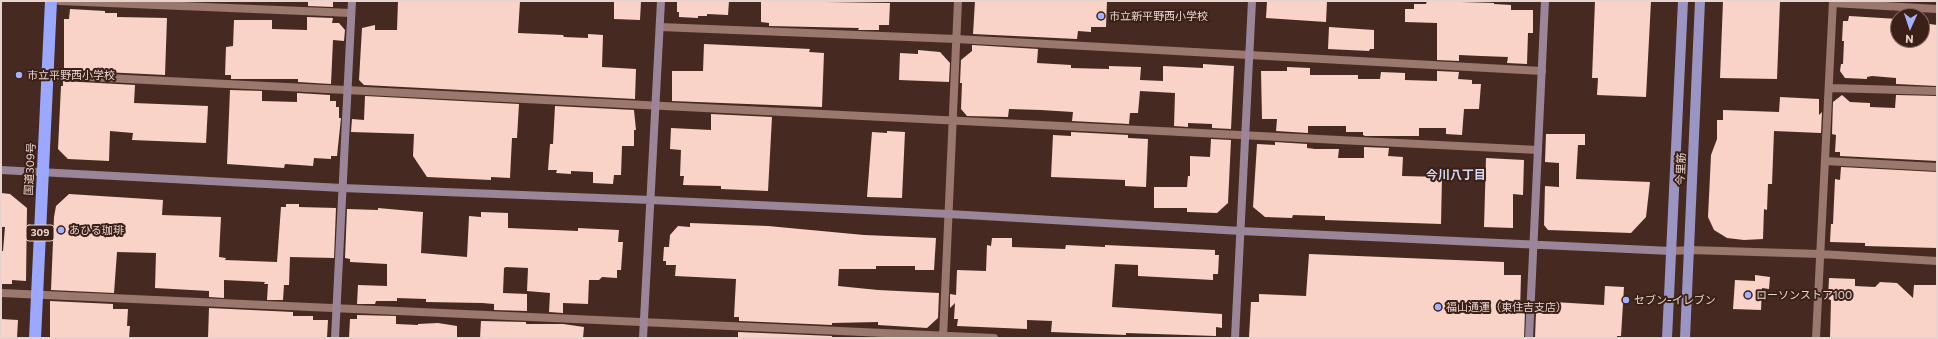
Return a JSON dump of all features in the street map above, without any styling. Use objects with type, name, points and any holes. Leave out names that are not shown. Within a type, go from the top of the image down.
[{"type":"highway","name":"国道309号","points":[[36,338],[52,1]]},
{"type":"main road","name":"今里筋","points":[[1667,338],[1683,1]]},
{"type":"main road","name":"今里筋","points":[[1685,338],[1700,1]]},
{"type":"street","points":[[60,1],[351,13]]},
{"type":"street","points":[[335,338],[352,1]]},
{"type":"street","points":[[643,338],[661,1]]},
{"type":"street","points":[[943,337],[958,1]]},
{"type":"street","points":[[1236,338],[1252,1]]},
{"type":"street","points":[[1529,338],[1545,1]]},
{"type":"street","points":[[1816,338],[1833,2],[1937,9]]},
{"type":"street","points":[[660,26],[956,39],[1542,71]]},
{"type":"street","points":[[48,75],[1538,150]]},
{"type":"street","points":[[1829,88],[1937,91]]},
{"type":"street","points":[[1825,161],[1937,167]]},
{"type":"street","points":[[1,170],[342,188],[651,200],[949,214],[1241,231],[1671,251],[1690,250],[1820,254],[1937,261]]},
{"type":"street","points":[[1,293],[943,337],[994,338]]},
{"type":"building","points":[[308,1],[333,2],[333,7],[308,6]]},
{"type":"building","points":[[398,1],[520,1],[518,33],[563,35],[564,37],[588,38],[588,34],[603,35],[602,67],[636,69],[635,99],[364,85],[359,80],[362,28],[375,25],[375,30],[397,30]]},
{"type":"building","points":[[614,1],[641,1],[640,20],[614,19]]},
{"type":"building","points":[[677,1],[729,1],[728,15],[707,14],[707,16],[698,16],[698,18],[679,17],[679,12],[677,12]]},
{"type":"building","points":[[761,1],[890,3],[889,25],[879,25],[879,30],[858,30],[859,28],[769,26],[769,23],[761,22]]},
{"type":"building","points":[[975,1],[1107,1],[1106,27],[1091,27],[1091,32],[1078,31],[1077,39],[973,34]]},
{"type":"building","points":[[1267,1],[1327,1],[1326,22],[1266,18]]},
{"type":"building","points":[[1427,1],[1494,3],[1511,5],[1511,10],[1533,10],[1533,33],[1528,33],[1527,64],[1507,63],[1508,57],[1459,55],[1459,61],[1437,60],[1437,23],[1405,22],[1405,9],[1414,9],[1414,4],[1426,4]]},
{"type":"building","points":[[1595,1],[1651,1],[1646,97],[1597,95],[1598,78],[1592,78]]},
{"type":"building","points":[[1723,1],[1780,1],[1777,79],[1720,78]]},
{"type":"building","points":[[70,9],[117,13],[117,17],[167,18],[165,75],[64,70],[64,19],[69,19]]},
{"type":"building","points":[[1849,16],[1890,19],[1890,48],[1930,48],[1930,24],[1937,25],[1937,86],[1896,84],[1896,78],[1872,76],[1867,77],[1867,79],[1845,78],[1840,71],[1841,64],[1843,64],[1843,21],[1848,21]]},
{"type":"building","points":[[307,17],[333,18],[332,23],[339,23],[345,30],[344,41],[333,40],[331,84],[298,82],[298,79],[231,79],[231,75],[225,75],[226,47],[233,46],[234,20],[272,20],[272,29],[307,30]]},
{"type":"building","points":[[1329,27],[1374,30],[1374,49],[1370,49],[1369,51],[1328,49]]},
{"type":"building","points":[[704,44],[810,49],[809,52],[824,53],[822,107],[672,101],[672,71],[703,71]]},
{"type":"building","points":[[972,45],[1038,49],[1037,63],[1071,65],[1071,68],[1109,69],[1109,66],[1141,67],[1140,80],[1163,81],[1163,66],[1203,68],[1203,64],[1234,66],[1231,129],[1212,128],[1212,124],[1188,123],[1188,127],[1174,126],[1175,93],[1140,91],[1138,113],[1130,113],[1129,124],[1072,121],[1073,112],[1041,110],[1009,109],[1008,117],[967,116],[961,109],[961,60],[972,51]]},
{"type":"building","points":[[918,50],[940,52],[950,63],[949,82],[899,80],[900,53],[918,54]]},
{"type":"building","points":[[1287,67],[1310,68],[1310,75],[1358,75],[1358,79],[1380,79],[1381,72],[1405,73],[1405,80],[1437,81],[1437,71],[1459,72],[1458,79],[1472,80],[1472,84],[1481,84],[1479,109],[1464,109],[1462,135],[1446,134],[1446,128],[1419,128],[1419,136],[1365,136],[1363,135],[1363,132],[1346,132],[1346,126],[1308,126],[1308,133],[1276,131],[1277,119],[1262,119],[1261,71],[1287,71]]},
{"type":"building","points":[[63,81],[135,85],[134,103],[208,106],[206,143],[132,140],[133,133],[110,131],[109,161],[68,159],[58,149],[61,86],[63,86]]},
{"type":"building","points":[[230,90],[262,91],[262,101],[297,102],[297,93],[330,95],[330,101],[336,101],[336,107],[339,107],[339,118],[341,118],[337,156],[331,156],[331,159],[314,158],[313,166],[285,164],[284,168],[227,164]]},
{"type":"building","points":[[1842,95],[1850,102],[1870,103],[1870,107],[1895,108],[1896,95],[1937,96],[1937,161],[1840,156],[1840,152],[1835,152],[1836,135],[1832,134],[1833,102]]},
{"type":"building","points":[[365,96],[519,104],[517,138],[512,138],[510,178],[491,177],[491,180],[427,177],[413,156],[414,134],[351,132],[352,119],[364,120]]},
{"type":"building","points":[[1780,97],[1819,99],[1819,115],[1822,112],[1821,133],[1774,131],[1772,184],[1768,184],[1767,210],[1764,209],[1763,239],[1744,240],[1727,238],[1714,230],[1708,217],[1711,155],[1717,139],[1717,120],[1723,120],[1723,110],[1779,112]]},
{"type":"building","points":[[555,106],[634,110],[636,130],[634,130],[634,146],[622,146],[621,175],[614,175],[613,184],[593,183],[593,172],[571,171],[571,174],[556,173],[557,170],[548,170],[550,144],[553,144]]},
{"type":"building","points":[[711,114],[772,117],[768,191],[721,189],[721,186],[683,185],[684,176],[680,176],[681,150],[670,149],[671,128],[711,130]]},
{"type":"building","points":[[887,131],[905,132],[902,198],[867,197],[872,132],[887,133]]},
{"type":"building","points":[[1071,132],[1128,135],[1128,138],[1148,139],[1146,187],[1125,186],[1125,180],[1051,177],[1053,135],[1071,136]]},
{"type":"building","points":[[1546,134],[1585,134],[1585,145],[1578,145],[1576,179],[1650,182],[1646,217],[1631,233],[1548,230],[1544,225],[1545,186],[1559,187],[1559,163],[1545,162]]},
{"type":"building","points":[[1211,139],[1231,140],[1228,203],[1217,213],[1187,212],[1187,208],[1154,208],[1154,187],[1187,187],[1188,176],[1190,176],[1190,156],[1210,157]]},
{"type":"building","points":[[1275,142],[1307,144],[1307,148],[1315,149],[1339,149],[1338,158],[1364,158],[1364,147],[1389,148],[1388,156],[1403,157],[1402,176],[1442,177],[1441,224],[1325,220],[1325,216],[1293,215],[1292,218],[1265,217],[1253,207],[1257,144],[1275,145]]},
{"type":"building","points":[[1486,158],[1524,160],[1523,195],[1513,194],[1513,228],[1484,227]]},
{"type":"building","points":[[1841,167],[1937,172],[1937,248],[1865,246],[1865,243],[1830,242],[1831,224],[1833,224],[1835,179],[1840,180]]},
{"type":"building","points":[[1,193],[10,194],[27,208],[26,281],[12,280],[12,284],[1,284],[1,251],[3,251],[5,227],[1,227]]},
{"type":"building","points":[[69,194],[163,200],[162,215],[221,217],[219,257],[226,258],[225,260],[277,262],[281,207],[286,207],[286,204],[299,204],[299,207],[336,208],[334,258],[290,257],[289,285],[284,285],[283,300],[267,300],[268,284],[264,284],[265,282],[224,280],[224,298],[209,297],[209,291],[155,288],[156,253],[117,252],[114,293],[51,290],[54,217],[56,206]]},
{"type":"building","points":[[378,208],[423,212],[421,253],[467,257],[469,216],[481,217],[481,212],[508,213],[508,228],[578,231],[578,228],[619,230],[618,242],[623,242],[621,270],[617,270],[617,278],[602,277],[599,280],[589,280],[588,304],[563,303],[563,313],[549,312],[550,293],[527,291],[528,268],[506,267],[504,268],[503,293],[527,294],[527,311],[494,310],[494,304],[426,302],[426,299],[397,298],[397,301],[376,301],[375,304],[357,304],[358,285],[387,286],[387,264],[350,262],[350,259],[345,258],[347,209],[378,210]]},
{"type":"building","points":[[690,223],[768,226],[864,235],[936,238],[934,270],[915,270],[915,266],[876,266],[876,269],[839,269],[838,286],[878,290],[939,293],[938,318],[927,328],[878,325],[878,322],[832,323],[832,325],[739,321],[739,317],[734,317],[736,279],[675,276],[676,265],[666,265],[666,261],[663,261],[664,247],[669,247],[670,235],[678,226],[690,227]]},
{"type":"building","points":[[992,238],[1012,238],[1012,247],[1065,249],[1066,245],[1105,247],[1105,245],[1215,250],[1215,255],[1219,255],[1218,274],[1213,274],[1213,280],[1138,276],[1138,265],[1115,264],[1112,307],[1222,314],[1222,328],[1216,327],[1216,336],[1051,332],[1052,321],[1027,320],[1027,329],[957,326],[958,319],[954,319],[955,303],[950,308],[950,294],[956,295],[957,270],[986,271],[987,245],[991,246]]},
{"type":"building","name":"福山通運（東住吉支店）","points":[[1309,254],[1504,262],[1504,275],[1521,275],[1520,312],[1525,312],[1524,338],[1249,337],[1251,302],[1259,302],[1259,294],[1306,296]]},
{"type":"building","points":[[1755,275],[1770,277],[1769,289],[1762,288],[1761,310],[1733,309],[1735,280],[1755,281]]},
{"type":"building","points":[[1829,278],[1855,279],[1855,286],[1875,287],[1880,282],[1897,283],[1913,298],[1914,285],[1937,285],[1937,338],[1830,338],[1831,300],[1828,299]]},
{"type":"building","points":[[1605,286],[1624,287],[1621,336],[1617,336],[1617,338],[1535,338],[1536,312],[1554,313],[1554,302],[1604,305]]},
{"type":"building","points":[[50,301],[113,304],[113,309],[128,309],[127,326],[130,326],[129,338],[50,338]]},
{"type":"building","points":[[209,308],[293,312],[293,316],[313,316],[313,320],[328,320],[327,338],[208,338]]},
{"type":"building","points":[[357,315],[396,316],[396,324],[418,325],[438,323],[457,326],[457,338],[349,338],[350,319],[357,319]]},
{"type":"building","points":[[1,319],[18,320],[17,338],[1,338]]},
{"type":"building","points":[[481,321],[526,322],[526,324],[563,324],[584,327],[583,338],[480,338]]},
{"type":"building","points":[[738,332],[832,336],[832,338],[738,338]]},
{"type":"place","name":"市立新平野西小学校","points":[[1101,16]]},
{"type":"place","name":"市立平野西小学校","points":[[19,75]]},
{"type":"place","name":"あひる珈琲","points":[[61,230]]},
{"type":"place","name":"ローソンストア100","points":[[1748,295]]},
{"type":"place","name":"セブン-イレブン","points":[[1626,300]]},
{"type":"place","name":"福山通運（東住吉支店）","points":[[1438,307]]},
{"type":"district","name":"今川八丁目","points":[[1456,175]]}]
